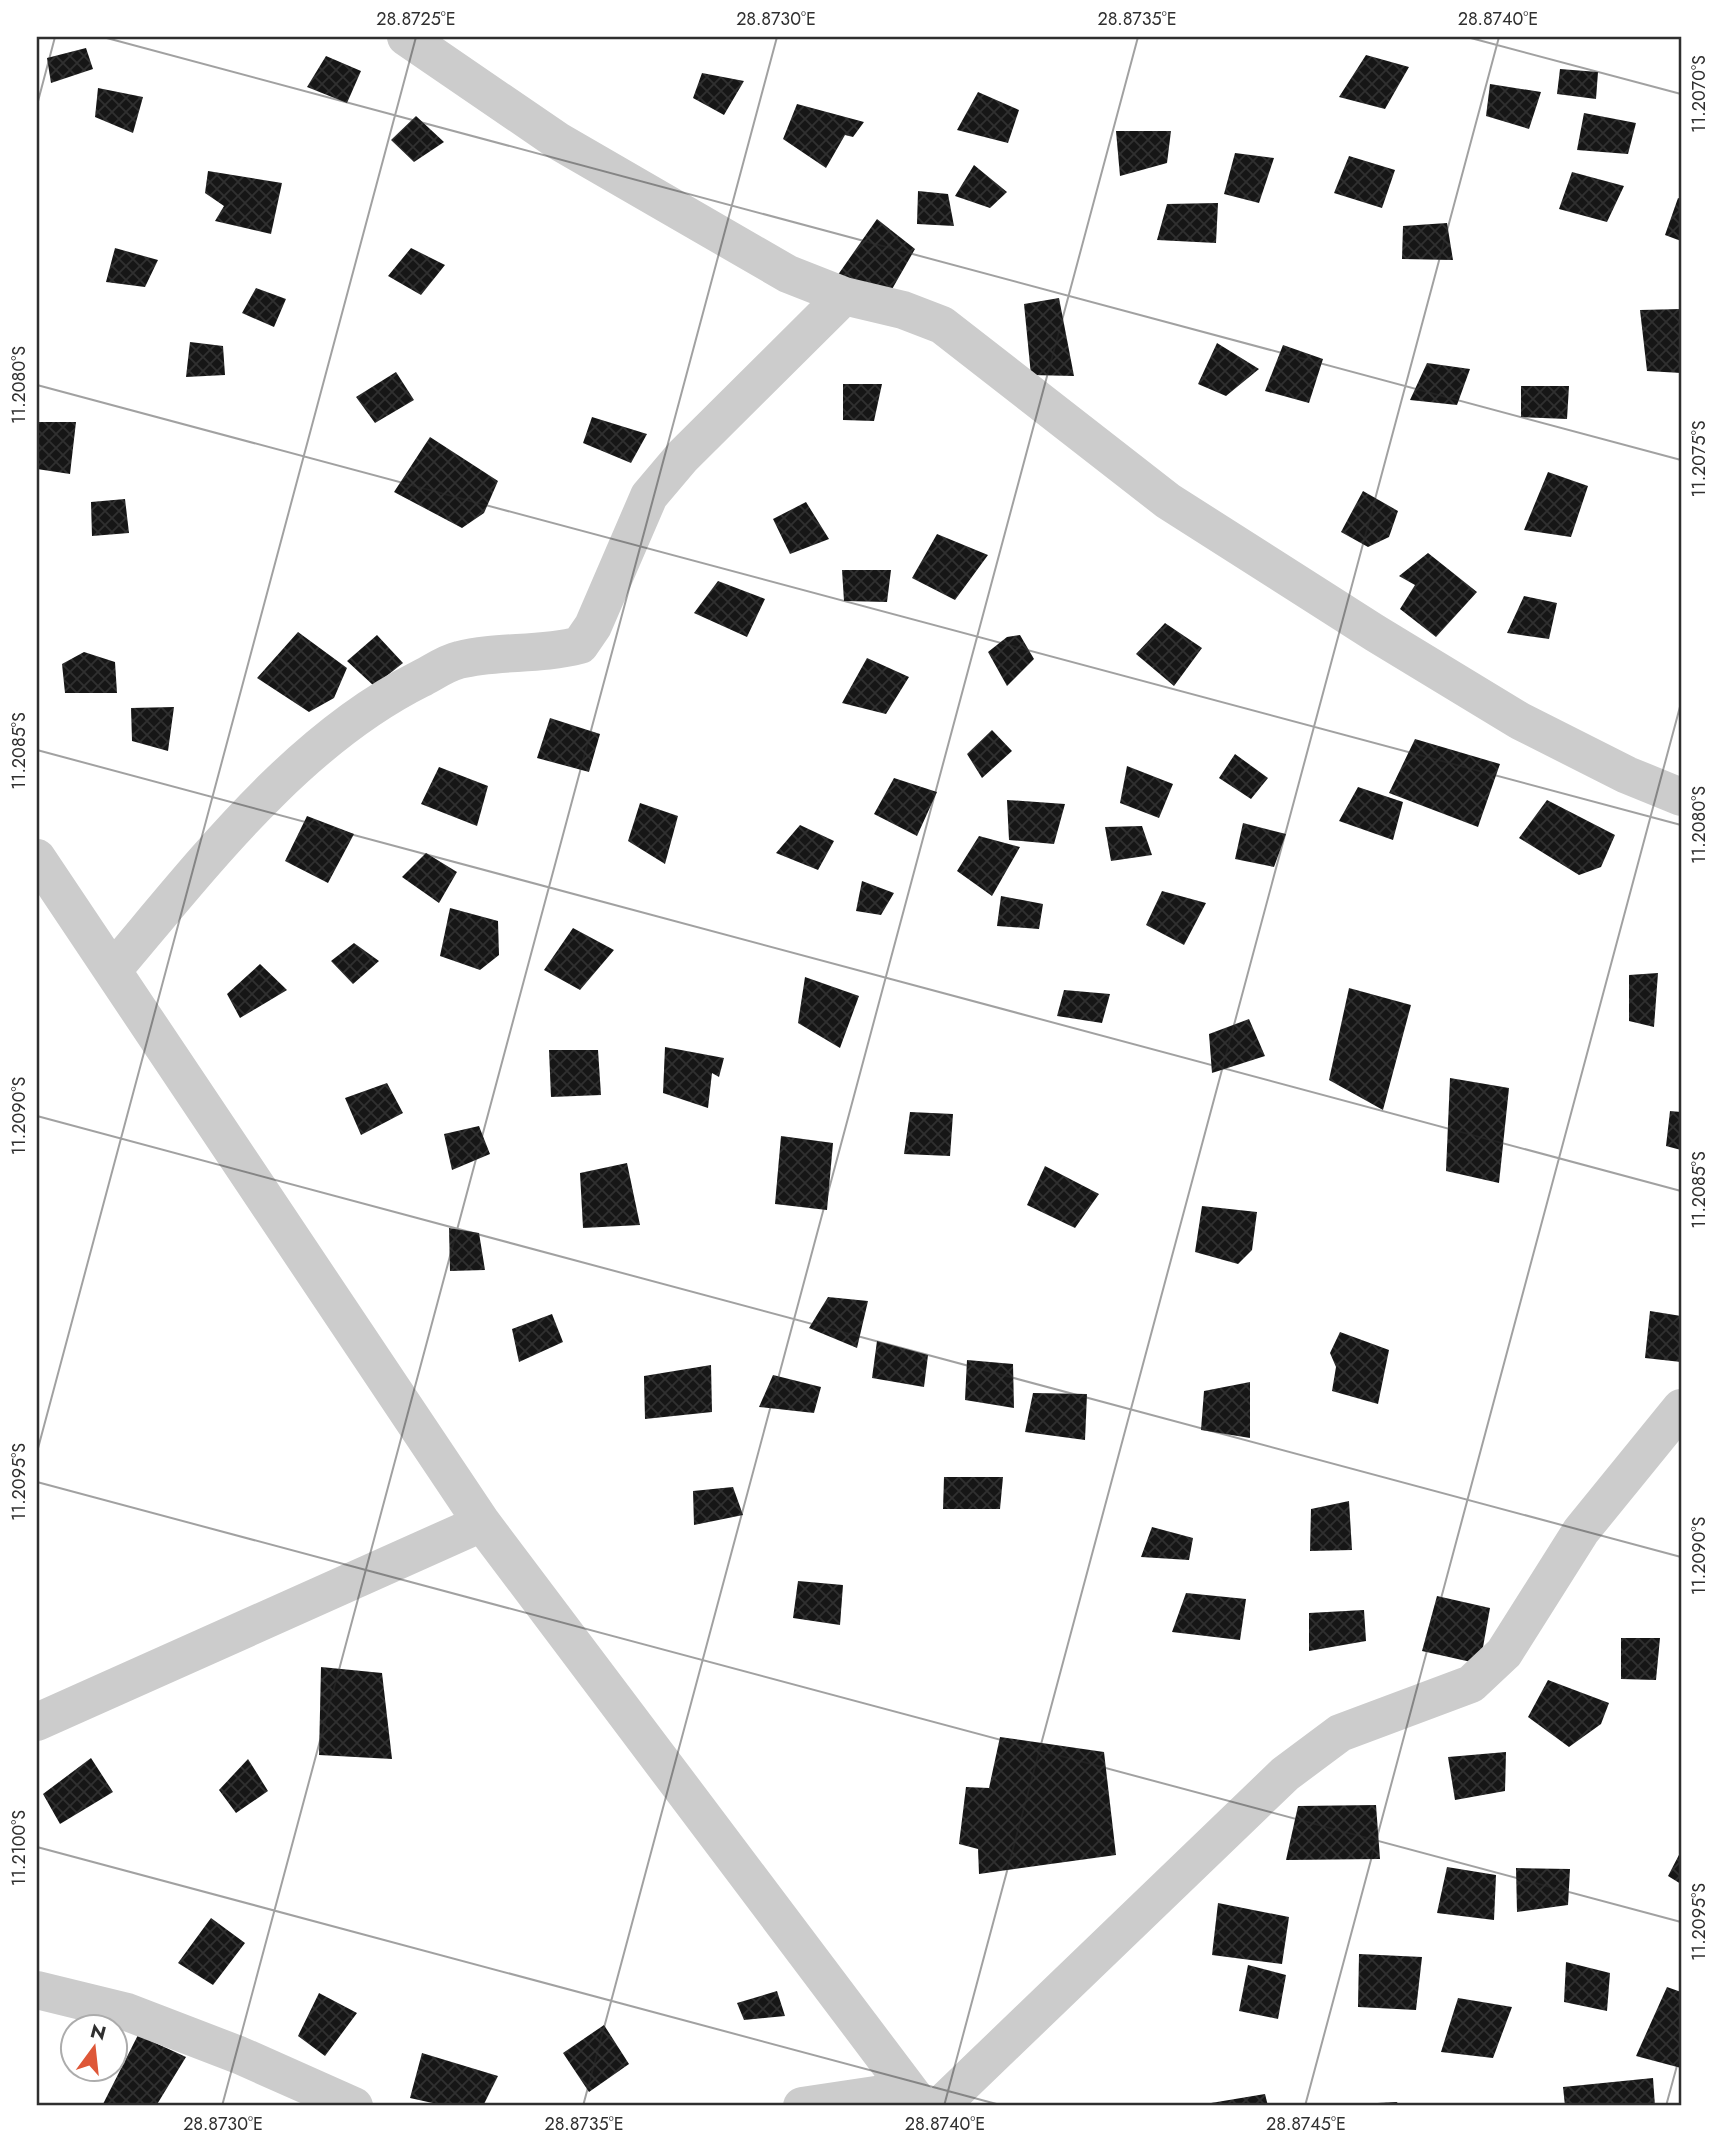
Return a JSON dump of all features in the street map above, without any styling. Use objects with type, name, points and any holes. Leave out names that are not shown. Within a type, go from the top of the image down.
[{"type":"street","points":[[406,37],[558,141],[788,274],[844,296],[903,310],[942,325],[1168,501],[1520,721],[1627,775],[1681,797]]},
{"type":"street","points":[[113,970],[217,848],[335,733],[396,691],[458,660],[534,654],[580,645],[593,626],[649,496],[682,457],[844,296]]},
{"type":"street","points":[[37,858],[482,1523],[923,2101]]},
{"type":"street","points":[[802,2106],[923,2101],[1284,1774],[1340,1733],[1471,1684],[1504,1653],[1581,1531],[1681,1408]]},
{"type":"street","points":[[37,1722],[482,1523]]},
{"type":"street","points":[[37,1990],[127,2012],[239,2055],[354,2106]]},
{"type":"building","points":[[86,48],[93,69],[51,83],[47,58]]},
{"type":"building","points":[[1366,55],[1409,67],[1385,109],[1339,97]]},
{"type":"building","points":[[326,56],[361,71],[347,103],[307,87]]},
{"type":"building","points":[[1560,69],[1598,72],[1596,99],[1557,94]]},
{"type":"building","points":[[702,73],[744,81],[724,115],[693,98]]},
{"type":"building","points":[[1490,84],[1541,92],[1529,129],[1486,116]]},
{"type":"building","points":[[98,88],[143,97],[133,133],[95,117]]},
{"type":"building","points":[[978,92],[1019,110],[1008,143],[957,130]]},
{"type":"building","points":[[797,104],[864,122],[853,137],[845,135],[826,168],[783,139]]},
{"type":"building","points":[[1584,113],[1636,123],[1628,154],[1577,150]]},
{"type":"building","points":[[416,116],[444,142],[414,162],[391,140]]},
{"type":"building","points":[[1116,131],[1171,131],[1167,163],[1120,176]]},
{"type":"building","points":[[1235,153],[1274,158],[1259,203],[1224,194]]},
{"type":"building","points":[[1349,156],[1395,170],[1382,208],[1334,193]]},
{"type":"building","points":[[974,165],[1007,192],[990,208],[955,196]]},
{"type":"building","points":[[208,171],[282,183],[271,234],[215,221],[224,206],[205,193]]},
{"type":"building","points":[[1572,172],[1624,186],[1607,222],[1559,209]]},
{"type":"building","points":[[918,191],[948,194],[954,226],[917,224]]},
{"type":"building","points":[[1678,198],[1681,199],[1681,241],[1665,235]]},
{"type":"building","points":[[1218,203],[1216,243],[1157,240],[1167,204]]},
{"type":"building","points":[[877,219],[915,249],[887,298],[835,279]]},
{"type":"building","points":[[1447,223],[1453,260],[1402,259],[1403,226]]},
{"type":"building","points":[[115,248],[158,260],[145,287],[106,282]]},
{"type":"building","points":[[411,248],[445,265],[421,295],[388,276]]},
{"type":"building","points":[[256,288],[286,299],[274,327],[242,313]]},
{"type":"building","points":[[1059,298],[1074,376],[1031,375],[1024,304]]},
{"type":"building","points":[[1681,309],[1681,373],[1647,371],[1640,310]]},
{"type":"building","points":[[190,342],[223,346],[225,375],[186,377]]},
{"type":"building","points":[[1217,343],[1259,369],[1226,396],[1198,384]]},
{"type":"building","points":[[1283,345],[1323,359],[1309,403],[1265,391]]},
{"type":"building","points":[[1427,363],[1470,369],[1457,405],[1410,400]]},
{"type":"building","points":[[396,372],[414,400],[375,423],[356,397]]},
{"type":"building","points":[[843,384],[882,384],[874,421],[843,420]]},
{"type":"building","points":[[1521,386],[1569,386],[1567,419],[1521,417]]},
{"type":"building","points":[[592,417],[647,434],[631,463],[583,443]]},
{"type":"building","points":[[37,422],[76,422],[70,474],[37,469]]},
{"type":"building","points":[[430,437],[498,481],[484,513],[462,528],[394,492]]},
{"type":"building","points":[[1548,472],[1588,486],[1571,537],[1524,530]]},
{"type":"building","points":[[1363,491],[1398,511],[1389,537],[1368,547],[1341,532]]},
{"type":"building","points":[[125,499],[129,533],[92,536],[91,502]]},
{"type":"building","points":[[806,502],[829,539],[790,554],[773,519]]},
{"type":"building","points":[[937,534],[988,555],[955,600],[912,578]]},
{"type":"building","points":[[1428,553],[1477,592],[1436,637],[1400,609],[1415,585],[1399,576]]},
{"type":"building","points":[[842,570],[891,570],[887,602],[844,601]]},
{"type":"building","points":[[718,581],[765,599],[747,637],[694,613]]},
{"type":"building","points":[[1524,596],[1557,603],[1549,639],[1507,633]]},
{"type":"building","points":[[1165,623],[1202,648],[1174,686],[1136,654]]},
{"type":"building","points":[[298,632],[347,668],[334,698],[309,712],[257,678]]},
{"type":"building","points":[[377,635],[403,663],[374,686],[347,661]]},
{"type":"building","points":[[1020,635],[1034,659],[1007,686],[988,652],[1007,637]]},
{"type":"building","points":[[84,652],[115,662],[117,693],[65,693],[62,664]]},
{"type":"building","points":[[867,658],[909,677],[886,714],[842,703]]},
{"type":"building","points":[[174,707],[168,751],[132,741],[131,708]]},
{"type":"building","points":[[550,718],[600,734],[589,772],[537,758]]},
{"type":"building","points":[[992,730],[1012,751],[982,778],[967,754]]},
{"type":"building","points":[[1415,739],[1500,764],[1478,827],[1389,793]]},
{"type":"building","points":[[1235,754],[1268,778],[1251,799],[1219,778]]},
{"type":"building","points":[[1127,766],[1173,784],[1159,818],[1120,803]]},
{"type":"building","points":[[439,767],[488,786],[477,826],[421,804]]},
{"type":"building","points":[[894,778],[937,792],[917,836],[874,814]]},
{"type":"building","points":[[1358,787],[1403,802],[1393,840],[1339,821]]},
{"type":"building","points":[[1007,800],[1065,804],[1054,844],[1009,840]]},
{"type":"building","points":[[1547,800],[1615,835],[1601,867],[1579,875],[1519,838]]},
{"type":"building","points":[[640,803],[678,816],[665,864],[628,841]]},
{"type":"building","points":[[307,816],[354,834],[328,883],[285,861]]},
{"type":"building","points":[[1243,823],[1286,834],[1274,867],[1235,859]]},
{"type":"building","points":[[800,825],[834,841],[818,870],[776,853]]},
{"type":"building","points":[[1142,826],[1152,855],[1111,861],[1105,827]]},
{"type":"building","points":[[979,836],[1020,847],[992,896],[957,871]]},
{"type":"building","points":[[426,853],[457,872],[439,903],[402,877]]},
{"type":"building","points":[[862,881],[894,893],[881,915],[856,911]]},
{"type":"building","points":[[1162,891],[1206,903],[1184,945],[1146,925]]},
{"type":"building","points":[[1001,896],[1043,904],[1039,929],[997,926]]},
{"type":"building","points":[[450,908],[498,921],[499,955],[480,970],[440,956]]},
{"type":"building","points":[[573,928],[614,950],[580,990],[544,970]]},
{"type":"building","points":[[354,943],[379,961],[353,984],[331,961]]},
{"type":"building","points":[[260,964],[287,990],[240,1018],[227,994]]},
{"type":"building","points":[[1658,973],[1654,1027],[1629,1021],[1629,975]]},
{"type":"building","points":[[805,977],[859,996],[840,1048],[798,1023]]},
{"type":"building","points":[[1349,988],[1411,1005],[1383,1110],[1329,1080]]},
{"type":"building","points":[[1064,990],[1110,994],[1102,1023],[1057,1016]]},
{"type":"building","points":[[1249,1019],[1265,1056],[1212,1073],[1209,1034]]},
{"type":"building","points":[[665,1047],[724,1058],[719,1077],[712,1073],[708,1108],[663,1093]]},
{"type":"building","points":[[549,1050],[598,1050],[601,1095],[551,1097]]},
{"type":"building","points":[[1450,1078],[1509,1088],[1499,1183],[1446,1171]]},
{"type":"building","points":[[387,1083],[403,1113],[361,1135],[345,1098]]},
{"type":"building","points":[[1670,1111],[1681,1112],[1681,1150],[1666,1146]]},
{"type":"building","points":[[910,1112],[953,1114],[950,1156],[904,1154]]},
{"type":"building","points":[[479,1126],[490,1154],[452,1170],[444,1134]]},
{"type":"building","points":[[781,1136],[833,1143],[827,1210],[775,1204]]},
{"type":"building","points":[[627,1163],[640,1225],[583,1228],[580,1173]]},
{"type":"building","points":[[1045,1166],[1099,1194],[1075,1228],[1027,1205]]},
{"type":"building","points":[[1202,1206],[1257,1212],[1252,1250],[1238,1264],[1195,1252]]},
{"type":"building","points":[[449,1228],[479,1233],[485,1270],[450,1271]]},
{"type":"building","points":[[828,1297],[868,1301],[857,1348],[809,1328]]},
{"type":"building","points":[[1650,1311],[1681,1316],[1681,1362],[1645,1358]]},
{"type":"building","points":[[552,1314],[563,1342],[519,1362],[512,1329]]},
{"type":"building","points":[[1340,1332],[1389,1350],[1378,1404],[1332,1391],[1336,1367],[1330,1353]]},
{"type":"building","points":[[877,1341],[928,1355],[924,1387],[872,1378]]},
{"type":"building","points":[[967,1360],[1013,1364],[1014,1408],[965,1400]]},
{"type":"building","points":[[711,1365],[712,1412],[645,1419],[644,1376]]},
{"type":"building","points":[[773,1375],[821,1387],[814,1413],[759,1407]]},
{"type":"building","points":[[1250,1382],[1250,1438],[1201,1430],[1204,1391]]},
{"type":"building","points":[[1033,1393],[1087,1394],[1085,1440],[1025,1432]]},
{"type":"building","points":[[944,1477],[1003,1477],[1000,1509],[943,1509]]},
{"type":"building","points":[[733,1487],[743,1515],[694,1525],[693,1491]]},
{"type":"building","points":[[1349,1501],[1352,1550],[1310,1551],[1311,1509]]},
{"type":"building","points":[[1152,1527],[1193,1538],[1189,1560],[1141,1557]]},
{"type":"building","points":[[798,1581],[843,1585],[840,1625],[793,1618]]},
{"type":"building","points":[[1186,1593],[1246,1599],[1240,1640],[1172,1632]]},
{"type":"building","points":[[1437,1596],[1490,1608],[1480,1664],[1422,1651]]},
{"type":"building","points":[[1364,1610],[1366,1641],[1309,1651],[1309,1613]]},
{"type":"building","points":[[1621,1638],[1660,1638],[1656,1680],[1621,1679]]},
{"type":"building","points":[[321,1667],[382,1673],[392,1759],[319,1755]]},
{"type":"building","points":[[1548,1680],[1609,1703],[1601,1724],[1569,1747],[1528,1717]]},
{"type":"building","points":[[1000,1737],[1104,1752],[1116,1855],[979,1874],[978,1849],[959,1844],[966,1787],[989,1788]]},
{"type":"building","points":[[1506,1752],[1505,1791],[1455,1800],[1448,1757]]},
{"type":"building","points":[[91,1758],[113,1792],[60,1824],[43,1794]]},
{"type":"building","points":[[248,1759],[268,1791],[236,1813],[219,1790]]},
{"type":"building","points":[[1376,1805],[1380,1859],[1286,1860],[1298,1806]]},
{"type":"building","points":[[1681,1851],[1681,1884],[1668,1876]]},
{"type":"building","points":[[1447,1867],[1496,1875],[1494,1920],[1437,1913]]},
{"type":"building","points":[[1516,1868],[1570,1869],[1568,1905],[1517,1912]]},
{"type":"building","points":[[1218,1903],[1289,1917],[1282,1964],[1212,1955]]},
{"type":"building","points":[[211,1918],[245,1943],[213,1985],[178,1963]]},
{"type":"building","points":[[1359,1954],[1422,1957],[1416,2010],[1358,2007]]},
{"type":"building","points":[[1566,1962],[1610,1973],[1607,2011],[1564,2002]]},
{"type":"building","points":[[1248,1965],[1286,1975],[1278,2019],[1239,2011]]},
{"type":"building","points":[[1667,1987],[1681,1992],[1681,2068],[1636,2056]]},
{"type":"building","points":[[777,1991],[785,2016],[744,2020],[737,2003]]},
{"type":"building","points":[[319,1993],[357,2013],[325,2056],[298,2036]]},
{"type":"building","points":[[1458,1998],[1512,2007],[1493,2058],[1441,2052]]},
{"type":"building","points":[[604,2025],[629,2064],[589,2092],[563,2053]]},
{"type":"building","points":[[138,2035],[186,2057],[156,2106],[102,2106],[113,2084],[130,2084],[130,2051]]},
{"type":"building","points":[[422,2053],[498,2076],[483,2106],[446,2106],[410,2098]]},
{"type":"building","points":[[1653,2078],[1655,2106],[1565,2106],[1563,2087]]},
{"type":"building","points":[[1265,2094],[1268,2106],[1211,2106],[1211,2103]]},
{"type":"building","points":[[1397,2102],[1399,2106],[1358,2106],[1358,2104]]}]
